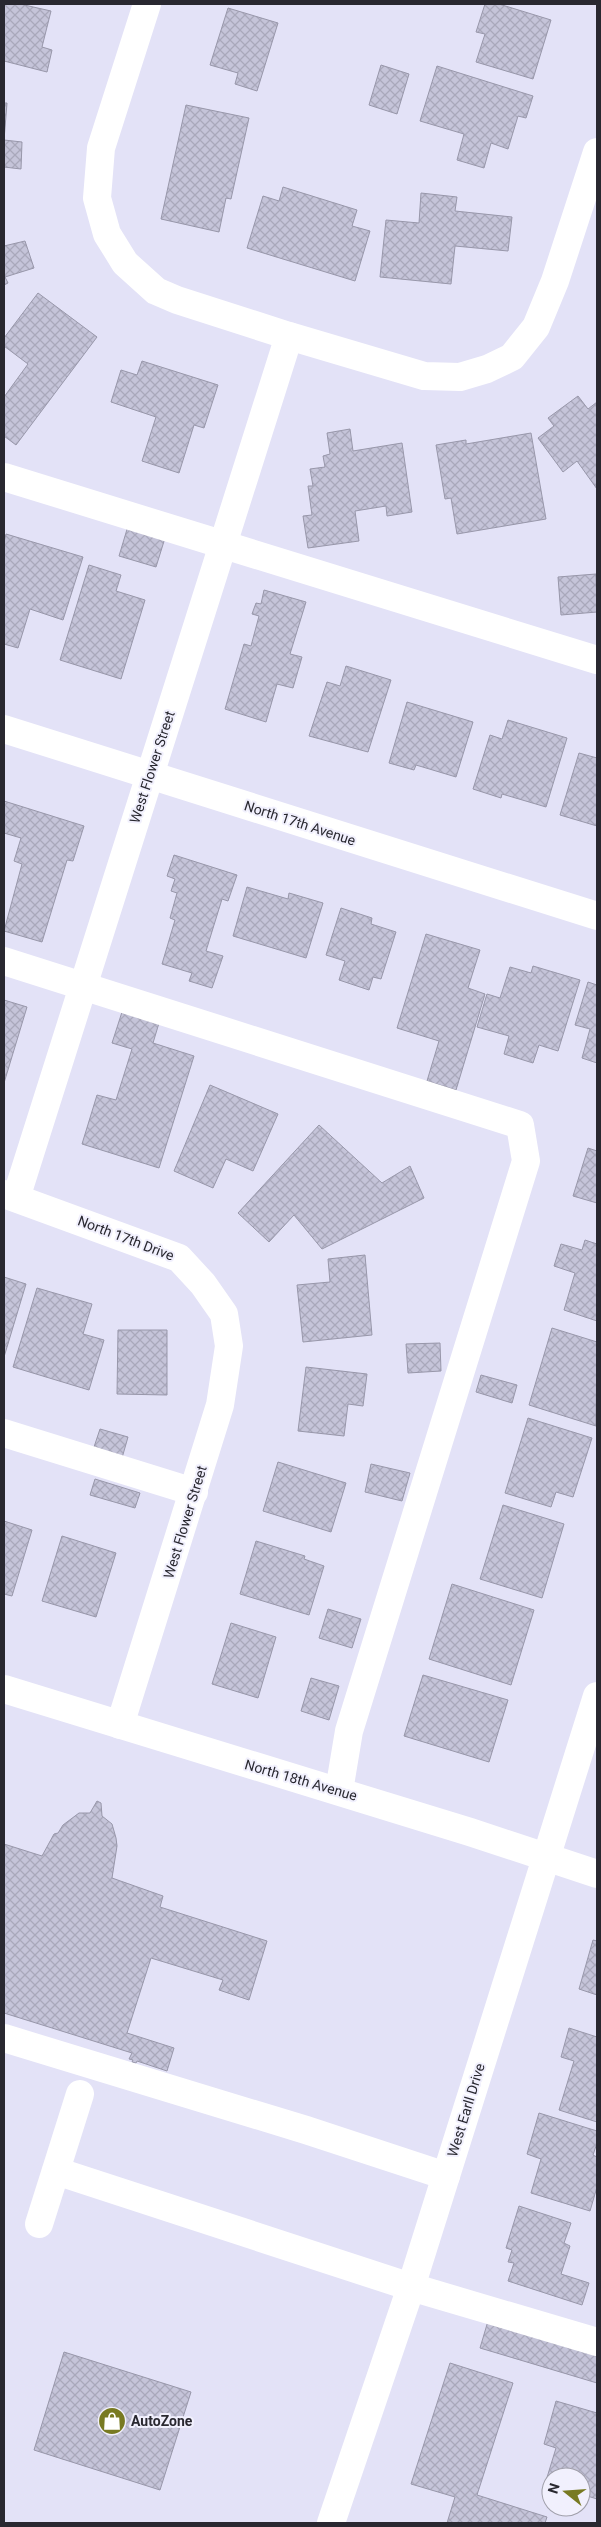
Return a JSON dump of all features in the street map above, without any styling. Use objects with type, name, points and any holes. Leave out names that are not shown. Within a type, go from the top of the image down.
[{"type":"street","points":[[147,4],[100,148],[97,198],[107,234],[125,263],[156,291],[177,300],[424,376],[460,377],[487,369],[512,357],[536,327],[555,281],[597,152]]},
{"type":"street","name":"West Flower Street","points":[[10,1196],[83,986],[289,336]]},
{"type":"street","points":[[4,477],[597,660]]},
{"type":"street","name":"North 17th Avenue","points":[[4,729],[597,916]]},
{"type":"street","points":[[4,961],[520,1125],[526,1161],[350,1731],[339,1791]]},
{"type":"street","name":"North 17th Drive","points":[[10,1196],[180,1258],[203,1284],[224,1314]]},
{"type":"street","name":"West Flower Street","points":[[120,1725],[220,1405],[229,1346],[224,1314]]},
{"type":"street","points":[[4,1433],[194,1492]]},
{"type":"street","name":"North 18th Avenue","points":[[4,1689],[339,1791],[597,1874]]},
{"type":"street","name":"West Earll Drive","points":[[332,2523],[411,2287],[597,1696]]},
{"type":"street","points":[[4,2038],[306,2130],[446,2176]]},
{"type":"street","points":[[39,2224],[80,2094]]},
{"type":"street","points":[[56,2171],[411,2287],[597,2342]]},
{"type":"building","points":[[4,4],[20,4],[51,11],[42,47],[52,50],[47,72],[4,61]]},
{"type":"building","points":[[485,4],[499,4],[551,20],[533,79],[476,62],[485,34],[476,32]]},
{"type":"building","points":[[228,8],[278,23],[257,91],[235,84],[238,73],[210,65]]},
{"type":"building","points":[[381,65],[409,74],[397,114],[369,105]]},
{"type":"building","points":[[437,66],[533,96],[526,118],[518,116],[508,149],[491,143],[484,168],[457,160],[464,134],[420,121]]},
{"type":"building","points":[[4,103],[7,103],[4,140]]},
{"type":"building","points":[[186,105],[249,118],[231,199],[226,198],[219,232],[161,219]]},
{"type":"building","points":[[4,140],[22,142],[21,169],[4,167]]},
{"type":"building","points":[[283,187],[357,210],[352,226],[370,231],[355,281],[247,248],[263,196],[279,201]]},
{"type":"building","points":[[421,193],[457,197],[455,211],[512,217],[508,251],[455,246],[451,284],[380,277],[386,220],[419,223]]},
{"type":"building","points":[[25,241],[34,268],[5,277],[8,283],[4,285],[4,246]]},
{"type":"building","points":[[38,293],[97,337],[16,445],[4,436],[4,397],[28,364],[4,346],[4,338]]},
{"type":"building","points":[[142,361],[218,385],[204,428],[194,425],[179,473],[142,461],[156,417],[111,402],[121,370],[137,375]]},
{"type":"building","points":[[578,396],[588,409],[597,402],[597,489],[577,461],[563,472],[538,438],[554,426],[548,418]]},
{"type":"building","points":[[350,429],[353,451],[402,443],[412,512],[387,516],[386,506],[355,511],[359,541],[308,548],[303,516],[312,515],[308,486],[313,486],[310,469],[325,467],[323,456],[330,454],[327,433]]},
{"type":"building","points":[[531,433],[546,519],[457,534],[451,498],[445,499],[436,445],[466,440],[466,444]]},
{"type":"building","points":[[128,526],[165,538],[156,567],[119,556]]},
{"type":"building","points":[[6,534],[83,557],[63,620],[30,609],[18,648],[4,644],[4,542]]},
{"type":"building","points":[[89,565],[121,575],[116,591],[145,600],[121,679],[60,660]]},
{"type":"building","points":[[596,574],[597,612],[561,615],[558,577]]},
{"type":"building","points":[[264,590],[306,602],[290,654],[302,657],[293,688],[277,684],[266,722],[225,709],[244,644],[251,646],[259,616],[252,614],[256,603],[261,604]]},
{"type":"building","points":[[346,666],[391,680],[368,752],[309,736],[327,682],[340,686]]},
{"type":"building","points":[[407,702],[473,722],[456,777],[416,765],[414,770],[389,763]]},
{"type":"building","points":[[508,720],[567,738],[546,807],[502,794],[501,798],[473,789],[490,735],[502,739]]},
{"type":"building","points":[[579,753],[597,758],[597,826],[560,815]]},
{"type":"building","points":[[4,801],[84,826],[73,861],[67,860],[42,942],[4,931],[22,864],[14,861],[21,838],[4,833]]},
{"type":"building","points":[[174,855],[237,875],[228,901],[222,899],[206,951],[223,956],[212,988],[189,981],[192,973],[162,964],[175,920],[170,918],[177,893],[171,891],[175,879],[167,876]]},
{"type":"building","points":[[247,887],[288,899],[289,893],[323,903],[306,958],[233,936]]},
{"type":"building","points":[[341,908],[372,918],[371,924],[396,932],[381,979],[373,977],[369,990],[339,980],[345,961],[326,955]]},
{"type":"building","points":[[426,934],[480,950],[468,988],[485,994],[456,1090],[427,1081],[439,1041],[397,1028]]},
{"type":"building","points":[[533,966],[580,980],[558,1051],[539,1045],[533,1063],[504,1054],[509,1036],[477,1027],[487,994],[500,998],[510,967],[531,973]]},
{"type":"building","points":[[588,982],[597,985],[597,1063],[582,1058],[590,1029],[575,1025]]},
{"type":"building","points":[[4,1000],[27,1007],[4,1083]]},
{"type":"building","points":[[122,1012],[159,1023],[153,1043],[194,1056],[159,1168],[82,1144],[97,1095],[116,1100],[132,1049],[112,1043]]},
{"type":"building","points":[[210,1085],[278,1114],[253,1171],[226,1159],[213,1188],[174,1171]]},
{"type":"building","points":[[319,1125],[382,1183],[410,1166],[424,1198],[322,1249],[294,1215],[269,1242],[238,1213]]},
{"type":"building","points":[[588,1148],[597,1151],[597,1203],[573,1196]]},
{"type":"building","points":[[585,1240],[597,1244],[597,1321],[564,1310],[575,1273],[554,1266],[561,1244],[582,1250]]},
{"type":"building","points":[[365,1255],[372,1335],[303,1342],[297,1285],[330,1282],[328,1259]]},
{"type":"building","points":[[4,1277],[26,1284],[4,1357]]},
{"type":"building","points":[[37,1288],[92,1304],[83,1334],[104,1340],[89,1390],[13,1367]]},
{"type":"building","points":[[552,1328],[597,1342],[596,1426],[529,1405]]},
{"type":"building","points":[[118,1330],[167,1330],[167,1395],[117,1394]]},
{"type":"building","points":[[440,1343],[441,1371],[408,1373],[406,1344]]},
{"type":"building","points":[[306,1367],[367,1374],[363,1406],[348,1404],[344,1436],[298,1431]]},
{"type":"building","points":[[481,1375],[517,1385],[512,1403],[476,1392]]},
{"type":"building","points":[[528,1418],[592,1438],[573,1497],[556,1492],[551,1507],[505,1493]]},
{"type":"building","points":[[100,1429],[128,1437],[122,1458],[93,1450]]},
{"type":"building","points":[[278,1462],[346,1483],[331,1532],[263,1511]]},
{"type":"building","points":[[371,1464],[410,1473],[402,1501],[365,1492]]},
{"type":"building","points":[[95,1479],[140,1493],[135,1508],[90,1495]]},
{"type":"building","points":[[503,1505],[564,1524],[542,1598],[480,1579]]},
{"type":"building","points":[[4,1521],[32,1530],[12,1596],[4,1594]]},
{"type":"building","points":[[62,1536],[116,1553],[96,1617],[42,1601]]},
{"type":"building","points":[[256,1541],[305,1556],[304,1559],[324,1566],[309,1615],[240,1594]]},
{"type":"building","points":[[452,1584],[534,1610],[511,1685],[429,1659]]},
{"type":"building","points":[[328,1609],[361,1619],[352,1648],[319,1638]]},
{"type":"building","points":[[231,1623],[276,1637],[258,1698],[212,1684]]},
{"type":"building","points":[[423,1675],[508,1700],[489,1762],[404,1736]]},
{"type":"building","points":[[311,1678],[339,1686],[329,1720],[301,1711]]},
{"type":"building","points":[[97,1801],[101,1803],[102,1816],[112,1824],[116,1838],[117,1846],[112,1878],[163,1896],[160,1907],[267,1941],[249,2000],[219,1990],[223,1980],[151,1958],[127,2033],[174,2048],[167,2071],[137,2061],[136,2063],[132,2062],[133,2060],[129,2059],[132,2053],[4,2013],[4,1844],[42,1856],[54,1834],[58,1833],[63,1825],[79,1813],[90,1813]]},
{"type":"building","points":[[593,1940],[597,1941],[597,1995],[579,1989]]},
{"type":"building","points":[[569,2028],[597,2037],[597,2122],[559,2110],[574,2061],[561,2057]]},
{"type":"building","points":[[539,2113],[597,2131],[597,2143],[593,2155],[597,2157],[597,2187],[590,2211],[531,2193],[541,2159],[527,2154]]},
{"type":"building","points":[[519,2206],[571,2223],[564,2243],[570,2246],[561,2274],[589,2283],[582,2305],[508,2281],[514,2263],[508,2262],[512,2250],[506,2248]]},
{"type":"building","points":[[488,2321],[597,2354],[597,2383],[480,2348]]},
{"type":"building","name":"AutoZone","points":[[64,2352],[191,2392],[160,2490],[34,2450]]},
{"type":"building","points":[[450,2363],[513,2383],[477,2495],[541,2515],[541,2517],[547,2517],[545,2523],[447,2523],[455,2497],[411,2484]]},
{"type":"building","points":[[556,2401],[597,2413],[597,2499],[591,2497],[591,2467],[550,2467],[556,2448],[544,2444]]},
{"type":"place","name":"AutoZone","points":[[112,2421]]}]
